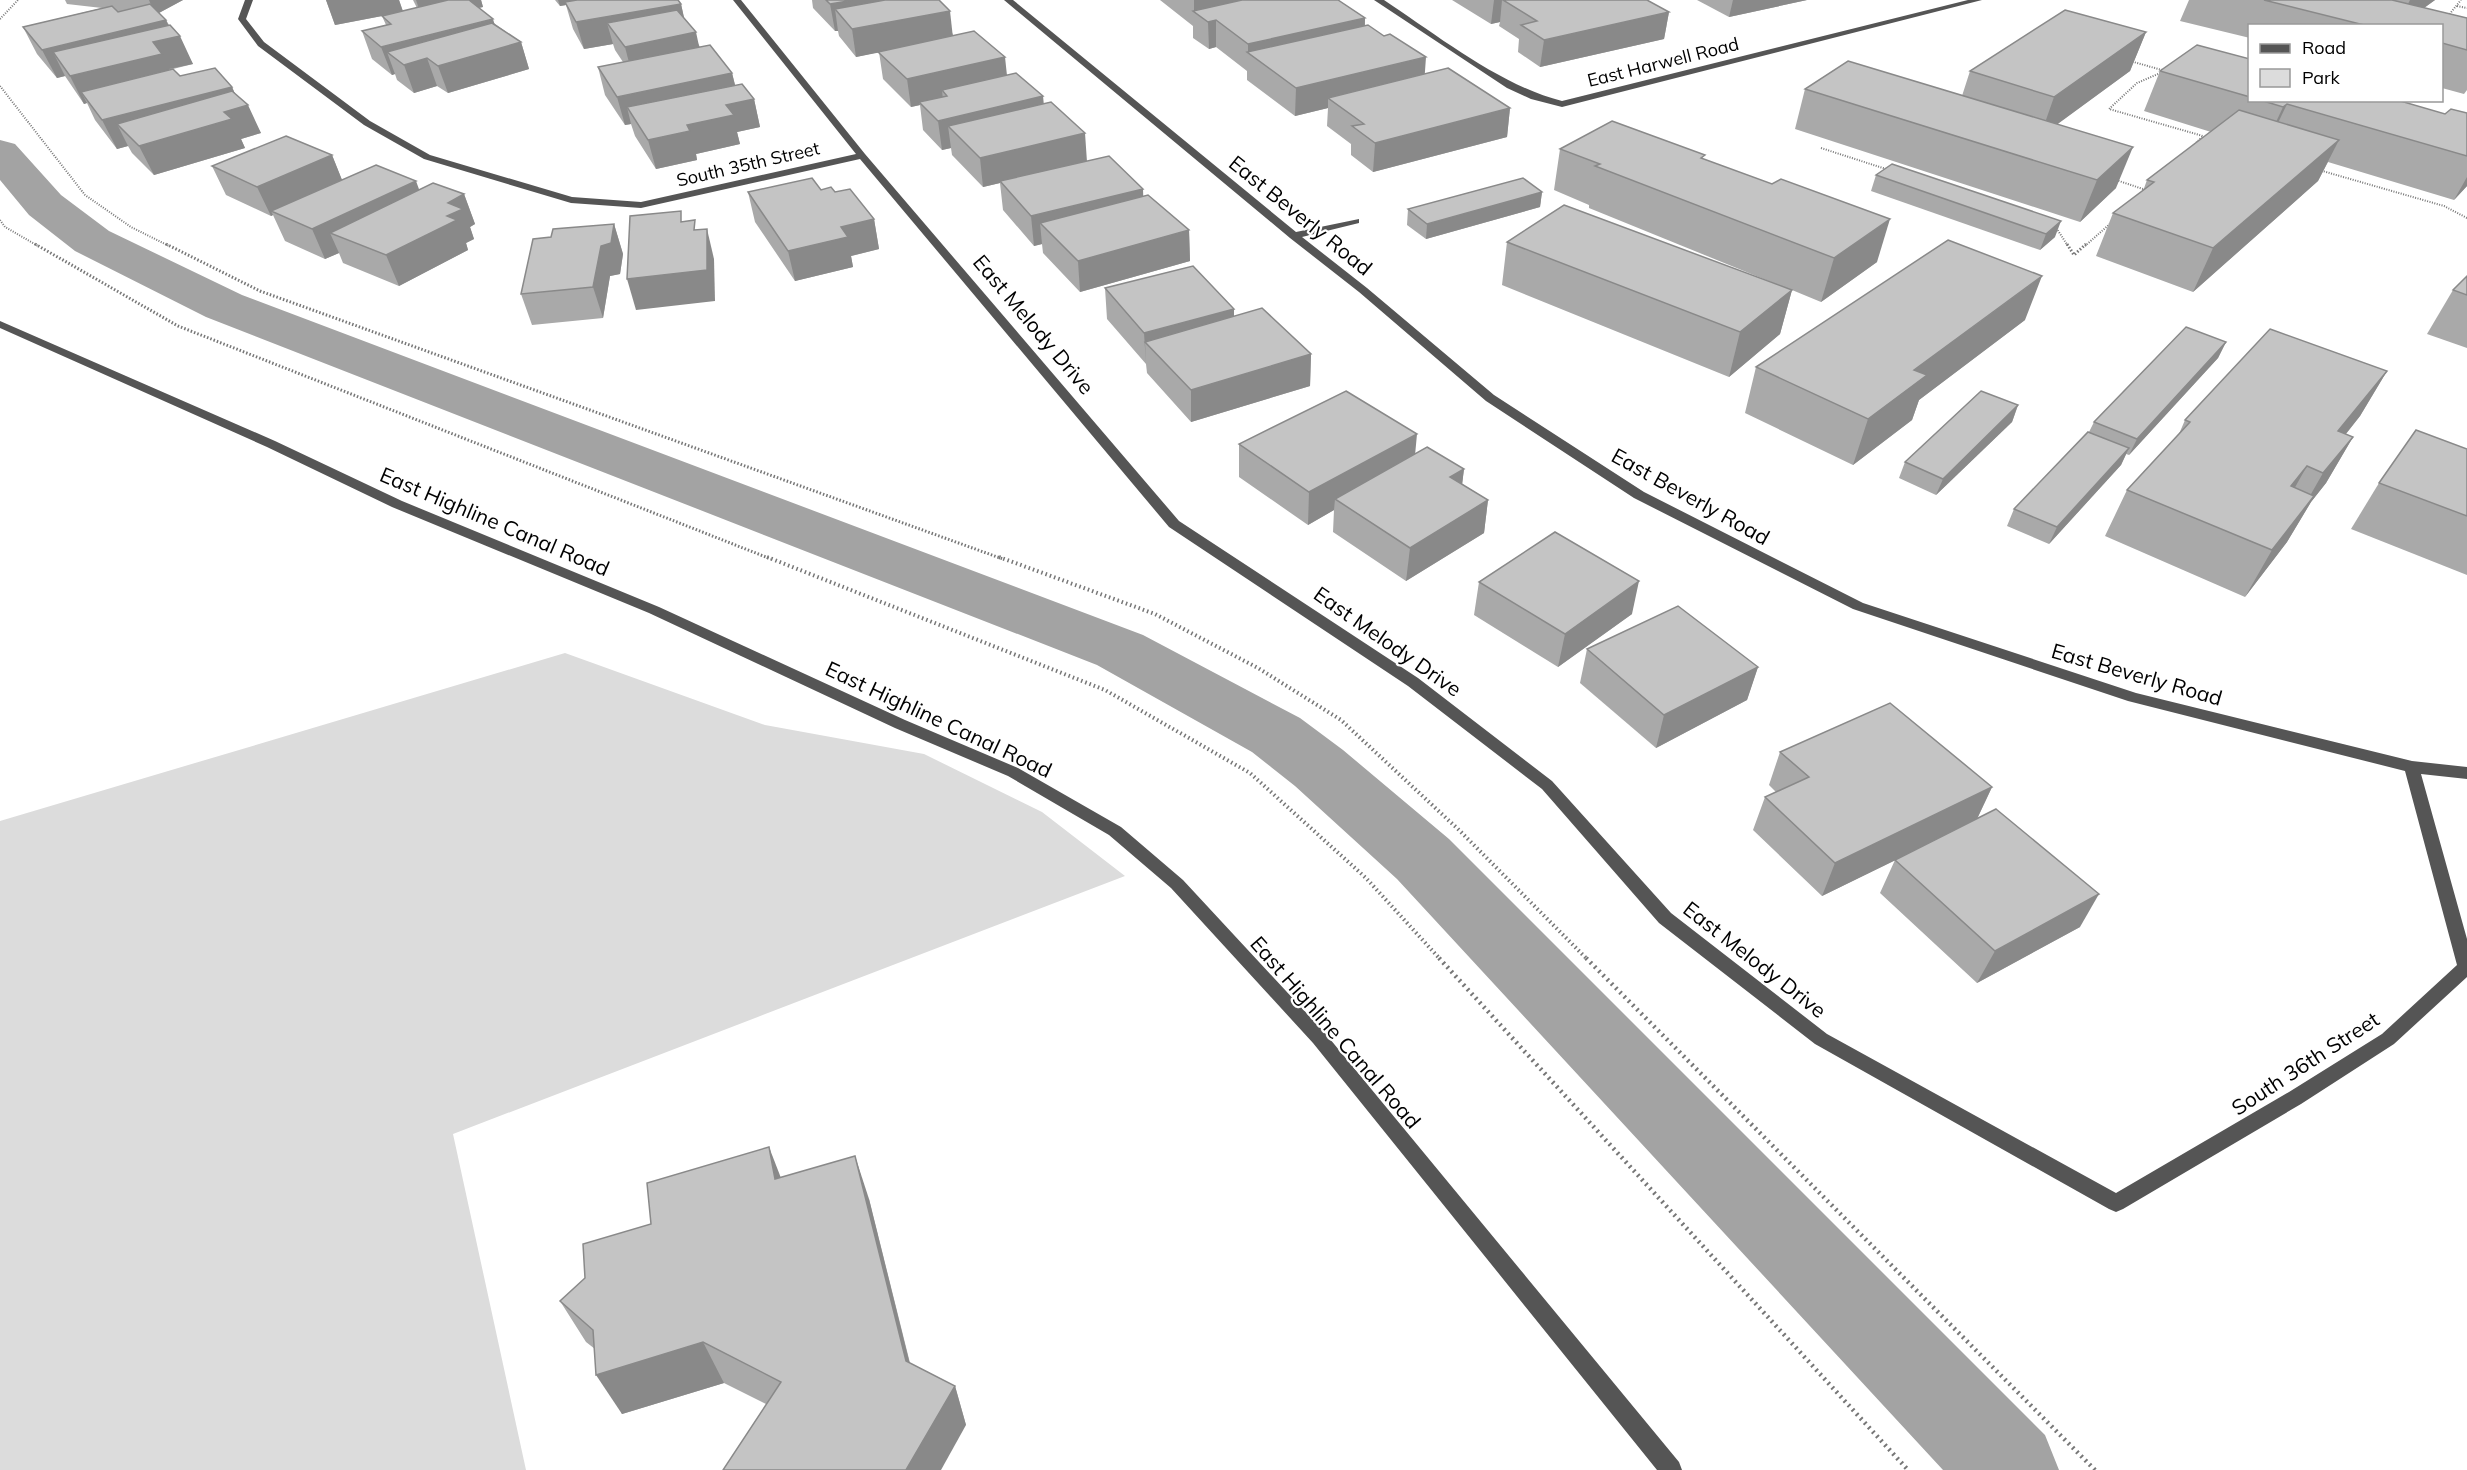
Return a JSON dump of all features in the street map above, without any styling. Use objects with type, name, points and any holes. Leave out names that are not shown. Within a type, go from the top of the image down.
[{"type":"street","name":"South 35th Street","points":[[249,0],[242,19],[261,44],[367,123],[427,157],[571,200],[641,205],[862,156]]},
{"type":"street","name":"East Melody Drive","points":[[737,0],[862,156],[1174,524],[1413,682],[1547,785],[1665,918],[1821,1039],[2116,1203]]},
{"type":"street","name":"East Beverly Road","points":[[1008,0],[1294,236],[1364,290],[1490,398],[1639,495],[1858,606],[2133,697],[2412,767]]},
{"type":"street","name":"East Harwell Road","points":[[1378,0],[1510,86],[1534,97],[1562,104],[1978,0]]},
{"type":"street","points":[[1929,5],[1939,10]]},
{"type":"street","points":[[1294,236],[1355,221]]},
{"type":"street","name":"East Highline Canal Road","points":[[0,324],[271,444],[397,504],[654,610],[900,724],[1012,772],[1114,831],[1177,884],[1319,1038],[1671,1470]]},
{"type":"street","points":[[2412,767],[2467,773]]},
{"type":"street","name":"South 36th Street","points":[[2116,1203],[2295,1098],[2388,1039],[2466,968],[2412,767]]},
{"type":"path","points":[[0,19],[18,0]]},
{"type":"path","points":[[2447,17],[2461,0]]},
{"type":"path","points":[[2457,6],[2467,8]]},
{"type":"path","points":[[2121,59],[2172,73]]},
{"type":"path","points":[[2162,70],[2137,83],[2109,109],[2203,136],[2187,151]]},
{"type":"path","points":[[0,86],[86,195],[131,227],[260,291],[438,353],[1155,615],[1258,668],[1341,720],[1459,830],[2095,1470]]},
{"type":"path","points":[[1821,148],[1899,174]]},
{"type":"path","points":[[2318,169],[2444,206],[2467,218]]},
{"type":"path","points":[[2114,180],[2147,190],[2139,198]]},
{"type":"path","points":[[2054,225],[2074,255],[2115,219]]},
{"type":"green space","points":[[565,653],[765,725],[924,754],[1042,812],[1125,876],[453,1134],[526,1470],[0,1470],[0,821]]},
{"type":"building","points":[[448,0],[469,0],[493,19],[381,47],[362,31],[391,24],[382,16]]},
{"type":"building","points":[[678,0],[681,4],[576,22],[565,2]]},
{"type":"building","points":[[826,0],[854,0],[830,4]]},
{"type":"building","points":[[885,0],[939,0],[950,11],[852,29],[835,9]]},
{"type":"building","points":[[1242,0],[1338,0],[1365,18],[1248,44],[1216,20],[1208,22],[1193,11]]},
{"type":"building","points":[[1503,0],[1647,0],[1669,12],[1544,40],[1521,25],[1537,21]]},
{"type":"building","points":[[2264,0],[2392,0],[2467,18],[2467,50],[2443,43],[2443,24],[2360,24]]},
{"type":"building","points":[[150,4],[166,20],[42,50],[23,27],[112,6],[118,12]]},
{"type":"building","points":[[677,10],[696,32],[625,47],[607,23]]},
{"type":"building","points":[[2065,10],[2146,32],[2054,97],[1970,71]]},
{"type":"building","points":[[492,23],[521,42],[438,66],[427,58],[404,65],[387,52]]},
{"type":"building","points":[[170,25],[180,36],[153,42],[162,54],[70,76],[53,52]]},
{"type":"building","points":[[1368,25],[1384,36],[1390,34],[1426,57],[1296,88],[1247,52]]},
{"type":"building","points":[[974,31],[1005,57],[907,79],[878,52]]},
{"type":"building","points":[[710,45],[732,73],[617,97],[598,67]]},
{"type":"building","points":[[2197,45],[2248,58],[2248,96],[2160,71]]},
{"type":"building","points":[[1848,61],[2133,147],[2097,180],[1805,89]]},
{"type":"building","points":[[215,68],[232,87],[102,120],[81,92],[173,69],[180,76]]},
{"type":"building","points":[[1448,68],[1510,108],[1375,143],[1352,126],[1364,124],[1328,98]]},
{"type":"building","points":[[1016,73],[1043,96],[938,121],[919,102],[947,96],[942,90]]},
{"type":"building","points":[[742,84],[754,99],[726,105],[734,115],[687,125],[690,131],[648,140],[627,107]]},
{"type":"building","points":[[232,91],[248,105],[224,112],[232,119],[139,146],[117,124]]},
{"type":"building","points":[[1051,102],[1085,133],[980,158],[948,126]]},
{"type":"building","points":[[2267,102],[2404,102],[2445,114],[2451,109],[2467,113],[2467,156],[2287,104],[2283,107]]},
{"type":"building","points":[[2239,110],[2339,140],[2213,248],[2113,213],[2154,182],[2147,180]]},
{"type":"building","points":[[1612,121],[1705,155],[1701,158],[1772,184],[1781,179],[1890,219],[1834,258],[1595,166],[1600,164],[1560,149]]},
{"type":"building","points":[[286,136],[332,155],[257,187],[212,166]]},
{"type":"building","points":[[1109,156],[1143,189],[1031,216],[1000,181]]},
{"type":"building","points":[[1892,164],[2061,221],[2046,234],[1876,175]]},
{"type":"building","points":[[376,165],[416,181],[312,229],[271,211]]},
{"type":"building","points":[[812,178],[821,190],[831,187],[835,192],[850,189],[874,219],[841,227],[848,237],[788,251],[748,192]]},
{"type":"building","points":[[1523,178],[1542,192],[1427,224],[1408,209]]},
{"type":"building","points":[[433,183],[464,194],[448,203],[463,209],[447,216],[457,220],[386,255],[330,233]]},
{"type":"building","points":[[1148,195],[1189,230],[1078,261],[1040,223]]},
{"type":"building","points":[[1564,205],[1792,290],[1740,332],[1507,242]]},
{"type":"building","points":[[681,211],[681,222],[695,220],[694,230],[707,229],[707,270],[627,279],[630,216]]},
{"type":"building","points":[[614,224],[611,243],[601,246],[593,287],[521,294],[533,239],[551,237],[553,229]]},
{"type":"building","points":[[1948,240],[2042,276],[1914,370],[1927,375],[1868,419],[1756,367]]},
{"type":"building","points":[[1193,266],[1234,309],[1144,333],[1105,288]]},
{"type":"building","points":[[2467,276],[2467,295],[2453,290]]},
{"type":"building","points":[[1262,308],[1311,354],[1191,390],[1145,342]]},
{"type":"building","points":[[2186,327],[2226,342],[2137,439],[2094,422]]},
{"type":"building","points":[[2270,329],[2387,371],[2338,431],[2353,437],[2323,473],[2307,466],[2291,486],[2314,496],[2272,550],[2127,490],[2190,422],[2185,420]]},
{"type":"building","points":[[1346,391],[1417,434],[1309,492],[1239,444]]},
{"type":"building","points":[[1981,391],[2018,405],[1943,479],[1905,462]]},
{"type":"building","points":[[2416,430],[2467,449],[2467,516],[2379,483]]},
{"type":"building","points":[[2088,432],[2129,448],[2057,527],[2014,509]]},
{"type":"building","points":[[1427,447],[1464,469],[1450,477],[1488,500],[1410,548],[1335,499]]},
{"type":"building","points":[[1555,532],[1639,581],[1565,634],[1479,582]]},
{"type":"building","points":[[1678,606],[1758,667],[1664,715],[1587,649]]},
{"type":"building","points":[[1890,703],[1992,787],[1835,863],[1765,797],[1809,777],[1780,752]]},
{"type":"building","points":[[1996,809],[2099,894],[1995,951],[1895,860]]},
{"type":"building","points":[[769,1147],[775,1179],[855,1156],[906,1361],[955,1386],[906,1470],[723,1470],[781,1382],[703,1342],[596,1375],[593,1330],[560,1301],[585,1278],[583,1244],[651,1224],[647,1183]]},
{"type":"waterway","points":[[0,153],[45,205],[92,241],[224,306],[1120,650],[1276,735],[1319,768],[1423,859],[2010,1470]]}]
